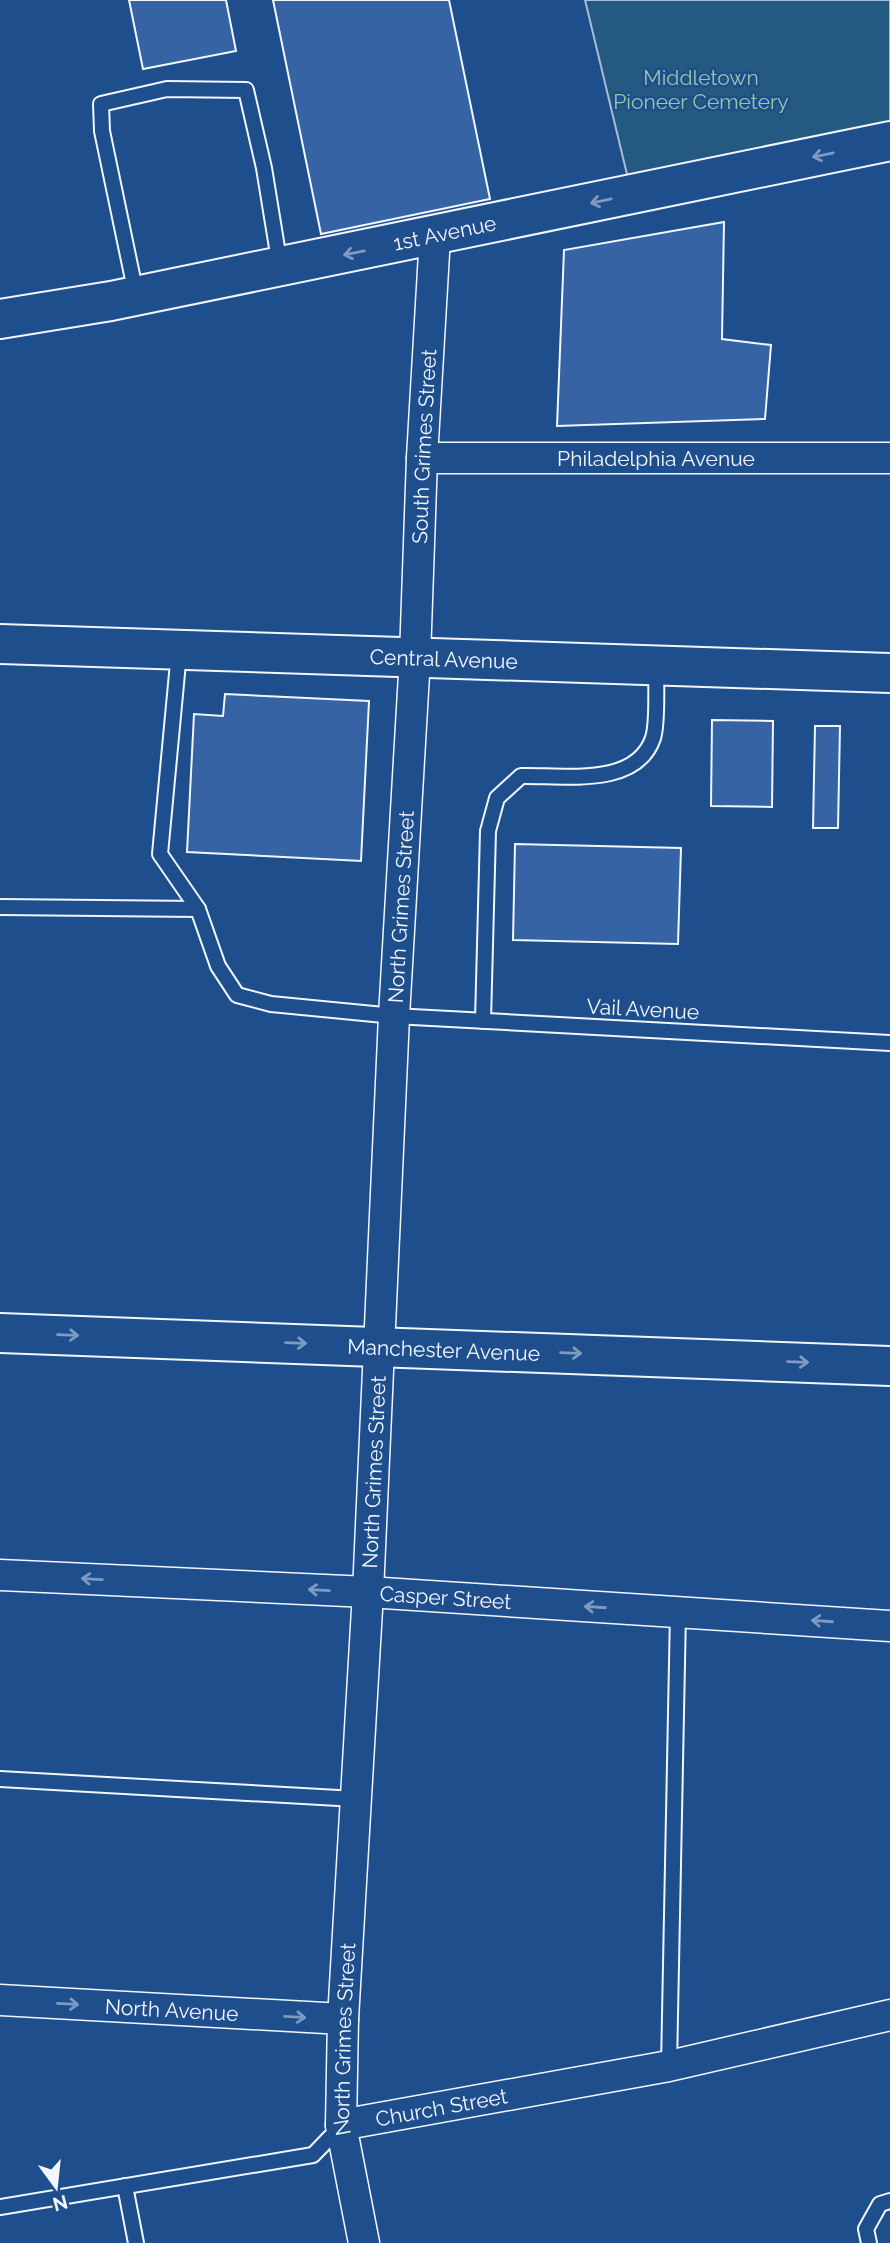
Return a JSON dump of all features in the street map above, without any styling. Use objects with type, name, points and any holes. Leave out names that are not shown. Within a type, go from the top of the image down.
[{"type":"street","name":"1st Avenue","points":[[0,319],[280,268],[890,141]]},
{"type":"street","name":"South Grimes Street","points":[[415,657],[422,458],[436,236]]},
{"type":"street","name":"Philadelphia Avenue","points":[[422,458],[890,458]]},
{"type":"street","name":"Central Avenue","points":[[0,644],[890,673]]},
{"type":"street","name":"North Grimes Street","points":[[364,2243],[341,2125],[343,2020],[368,1592],[394,1016],[415,657]]},
{"type":"street","name":"Manchester Avenue","points":[[0,1333],[890,1366]]},
{"type":"street","name":"Casper Street","points":[[0,1575],[368,1592],[890,1626]]},
{"type":"street","name":"North Avenue","points":[[0,2000],[343,2020]]},
{"type":"street","name":"Church Street","points":[[341,2125],[669,2066],[890,2015]]},
{"type":"lane","points":[[136,296],[102,131],[102,104],[167,89],[246,90],[264,168],[280,268]]},
{"type":"lane","name":"Vail Avenue","points":[[179,649],[160,854],[198,909],[218,966],[237,995],[271,1004],[394,1016],[890,1043]]},
{"type":"lane","points":[[483,1021],[488,831],[497,798],[521,776],[611,775],[643,758],[654,736],[656,665]]},
{"type":"lane","points":[[0,907],[198,909]]},
{"type":"lane","points":[[669,2066],[678,1612]]},
{"type":"lane","points":[[0,1779],[356,1799]]},
{"type":"lane","points":[[0,2207],[313,2155],[341,2125]]},
{"type":"lane","points":[[125,2186],[136,2243]]},
{"type":"lane","points":[[869,2243],[866,2229],[880,2204],[890,2201]]},
{"type":"green space","name":"Middletown Pioneer Cemetery","points":[[585,0],[890,0],[890,141],[632,195]]},
{"type":"building","points":[[129,0],[226,0],[236,51],[143,69]]},
{"type":"building","points":[[273,0],[449,0],[490,199],[321,234]]},
{"type":"building","points":[[724,222],[722,339],[771,345],[765,419],[557,426],[564,250]]},
{"type":"building","points":[[225,694],[369,701],[361,861],[187,852],[194,714],[223,716]]},
{"type":"building","points":[[712,720],[773,721],[772,807],[711,806]]},
{"type":"building","points":[[815,726],[840,726],[838,828],[813,828]]},
{"type":"building","points":[[515,844],[681,848],[678,944],[513,940]]}]
